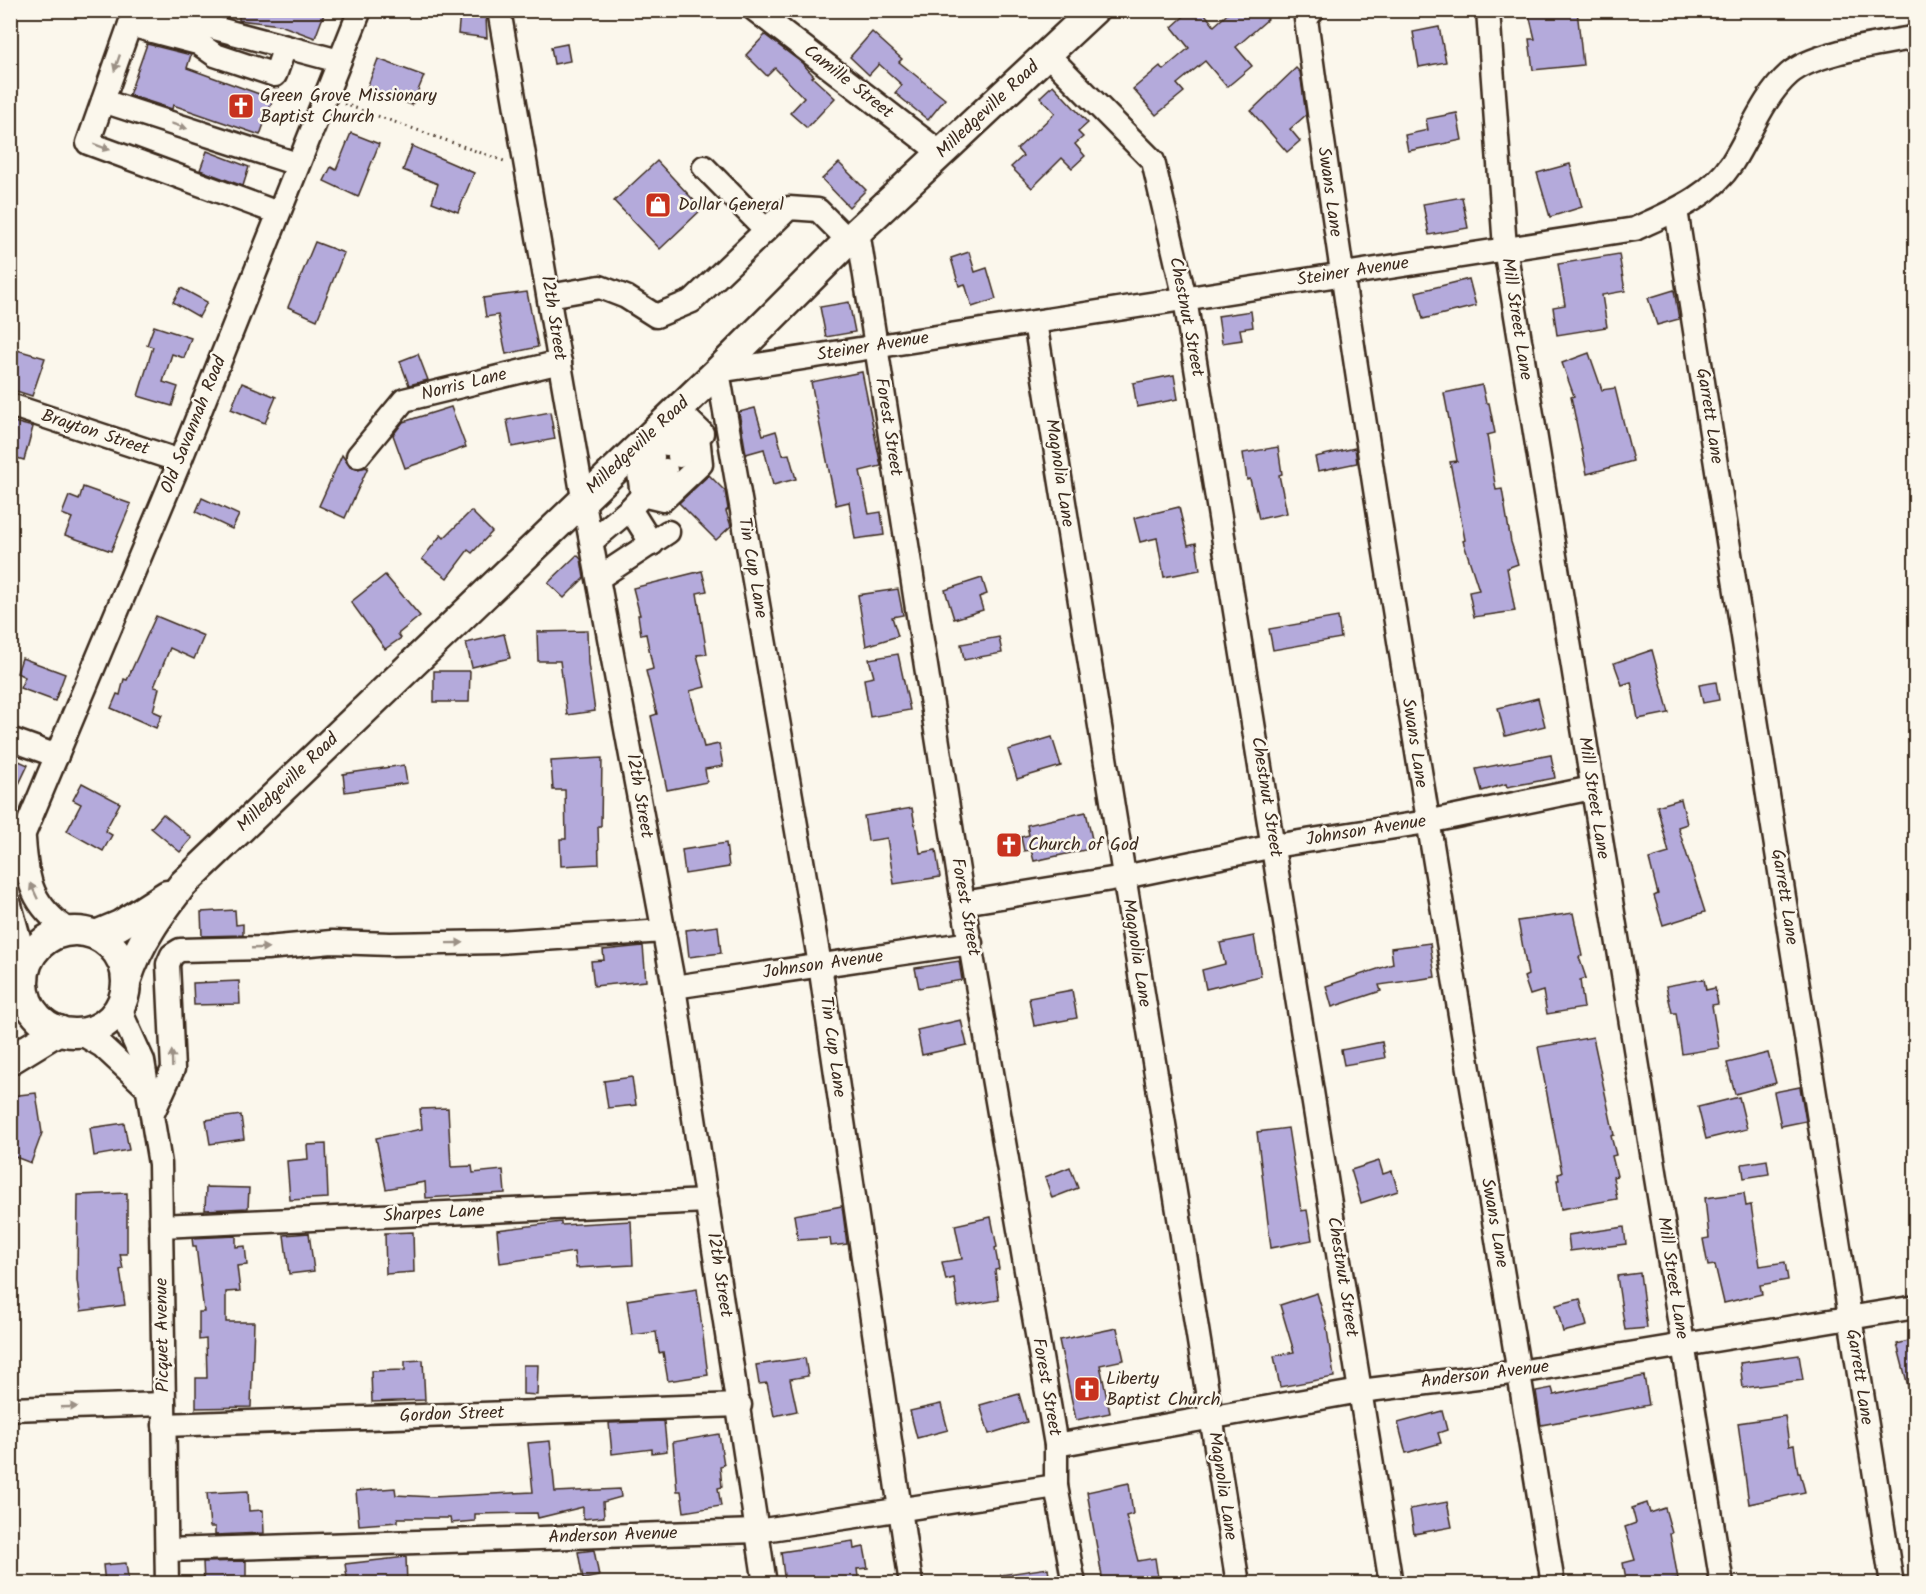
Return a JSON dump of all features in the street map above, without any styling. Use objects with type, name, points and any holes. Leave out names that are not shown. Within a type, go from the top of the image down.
[{"type":"main road","name":"Milledgeville Road","points":[[124,991],[136,951],[151,925],[183,884],[718,370],[853,236],[1094,10]]},
{"type":"main road","name":"Milledgeville Road","points":[[82,933],[120,925],[183,884]]},
{"type":"main road","points":[[10,1018],[24,983],[27,963],[40,945],[59,933],[82,933],[115,950],[123,963],[124,991],[108,1022],[95,1029],[70,1032],[10,1060]]},
{"type":"main road","points":[[24,983],[29,1007],[38,1019],[70,1032]]},
{"type":"street","name":"Old Savannah Road","points":[[10,867],[180,461],[360,10]]},
{"type":"street","name":"12th Street","points":[[499,10],[529,170],[583,498],[600,577],[674,987],[740,1405],[765,1584]]},
{"type":"street","name":"Camille Street","points":[[755,10],[942,154]]},
{"type":"street","name":"Swans Lane","points":[[1313,10],[1306,19],[1341,274],[1426,822],[1553,1584]]},
{"type":"street","name":"Mill Street Lane","points":[[1488,10],[1505,248],[1722,1584]]},
{"type":"street","points":[[278,213],[88,142],[138,15],[201,34],[285,47],[339,61]]},
{"type":"street","name":"Steiner Avenue","points":[[718,370],[1635,229],[1676,210],[1712,187],[1731,165],[1773,95],[1790,74],[1839,53],[1916,37]]},
{"type":"street","name":"Chestnut Street","points":[[1047,54],[1153,161],[1185,299],[1391,1584]]},
{"type":"street","points":[[104,101],[297,164]]},
{"type":"street","points":[[704,167],[766,230]]},
{"type":"street","points":[[549,296],[600,287],[626,297],[656,316],[692,301],[789,208],[818,210],[853,236]]},
{"type":"street","name":"Garrett Lane","points":[[1676,210],[1892,1584]]},
{"type":"street","name":"Forest Street","points":[[853,236],[875,346],[963,903],[1056,1445],[1056,1486],[1074,1584]]},
{"type":"street","name":"Magnolia Lane","points":[[1035,322],[1238,1584]]},
{"type":"street","name":"Norris Lane","points":[[358,456],[405,400],[560,362]]},
{"type":"street","name":"Tin Cup Lane","points":[[718,370],[820,965],[911,1584]]},
{"type":"street","name":"Brayton Street","points":[[10,405],[180,461]]},
{"type":"street","points":[[636,502],[663,500],[701,464],[698,436],[702,433],[677,409]]},
{"type":"street","points":[[592,541],[636,502],[666,457],[676,435],[698,436]]},
{"type":"street","points":[[600,577],[660,538],[616,466]]},
{"type":"street","points":[[10,739],[57,756]]},
{"type":"street","name":"Johnson Avenue","points":[[963,903],[1124,877],[1274,846],[1426,822],[1592,788]]},
{"type":"street","name":"Old Savannah Road","points":[[24,838],[30,885],[48,916],[82,933]]},
{"type":"street","points":[[10,905],[22,949],[24,983]]},
{"type":"street","points":[[153,1113],[173,1069],[168,964],[172,955],[180,950],[267,948],[332,942],[498,942],[664,931]]},
{"type":"street","name":"Johnson Avenue","points":[[674,987],[971,943]]},
{"type":"street","name":"Picquet Avenue","points":[[124,991],[124,1019],[143,1061],[160,1164],[167,1584]]},
{"type":"street","points":[[70,1032],[102,1046],[147,1088]]},
{"type":"street","name":"Sharpes Lane","points":[[161,1226],[707,1201]]},
{"type":"street","name":"Anderson Avenue","points":[[1056,1445],[1360,1391],[1519,1371],[1916,1307]]},
{"type":"street","name":"Gordon Street","points":[[10,1409],[164,1415],[740,1405]]},
{"type":"street","name":"Anderson Avenue","points":[[167,1550],[757,1531],[902,1511],[1056,1486]]},
{"type":"path","points":[[324,97],[529,170]]},
{"type":"building","points":[[239,10],[313,10],[324,14],[315,38],[280,25],[239,20]]},
{"type":"building","points":[[1191,10],[1202,10],[1214,26],[1232,10],[1260,10],[1268,19],[1236,47],[1252,66],[1227,87],[1205,61],[1177,84],[1184,92],[1156,115],[1133,89],[1160,66],[1163,70],[1189,48],[1172,27]]},
{"type":"building","points":[[1528,10],[1577,10],[1583,65],[1533,70],[1529,39],[1535,39]]},
{"type":"building","points":[[460,12],[486,16],[487,38],[458,34]]},
{"type":"building","points":[[1439,27],[1446,62],[1419,67],[1413,32]]},
{"type":"building","points":[[872,32],[902,59],[899,62],[945,99],[928,120],[895,93],[902,85],[879,64],[869,75],[850,57]]},
{"type":"building","points":[[765,35],[802,63],[814,76],[812,77],[835,98],[807,128],[790,113],[804,98],[775,68],[767,76],[746,55]]},
{"type":"building","points":[[147,44],[191,55],[187,68],[273,99],[260,135],[173,105],[172,109],[129,95]]},
{"type":"building","points":[[567,44],[570,61],[554,64],[551,47]]},
{"type":"building","points":[[378,59],[424,76],[412,105],[367,88]]},
{"type":"building","points":[[1296,68],[1300,72],[1306,115],[1290,129],[1300,141],[1287,152],[1251,111]]},
{"type":"building","points":[[1053,85],[1088,123],[1078,132],[1083,137],[1075,144],[1085,156],[1072,168],[1062,158],[1032,188],[1011,167],[1023,156],[1017,149],[1055,113],[1040,97]]},
{"type":"building","points":[[1457,113],[1462,140],[1408,151],[1405,135],[1428,130],[1426,119]]},
{"type":"building","points":[[351,133],[379,144],[358,197],[324,181],[331,167],[336,170]]},
{"type":"building","points":[[412,146],[474,173],[458,212],[432,202],[438,184],[403,170]]},
{"type":"building","points":[[207,151],[249,167],[243,186],[200,170]]},
{"type":"building","name":"Dollar General","points":[[657,161],[702,209],[660,249],[614,201]]},
{"type":"building","points":[[839,163],[866,190],[849,207],[822,179]]},
{"type":"building","points":[[1570,164],[1582,207],[1550,217],[1537,173]]},
{"type":"building","points":[[1462,197],[1468,228],[1429,235],[1423,204]]},
{"type":"building","points":[[315,242],[344,253],[317,320],[288,307]]},
{"type":"building","points":[[969,252],[975,272],[987,268],[996,299],[972,307],[965,284],[959,286],[951,258]]},
{"type":"building","points":[[1619,254],[1625,291],[1602,295],[1607,327],[1557,335],[1553,307],[1565,305],[1558,264]]},
{"type":"building","points":[[1469,279],[1476,306],[1423,319],[1416,292]]},
{"type":"building","points":[[181,288],[207,302],[199,317],[173,302]]},
{"type":"building","points":[[1674,290],[1679,319],[1657,325],[1648,298]]},
{"type":"building","points":[[527,292],[538,347],[506,354],[498,315],[486,317],[483,298]]},
{"type":"building","points":[[849,302],[855,332],[826,337],[820,307]]},
{"type":"building","points":[[1251,311],[1253,327],[1240,329],[1242,340],[1222,343],[1218,316]]},
{"type":"building","points":[[154,326],[191,338],[184,358],[172,354],[163,382],[178,387],[172,406],[138,396],[153,347],[147,345]]},
{"type":"building","points":[[10,348],[45,358],[32,396],[10,389]]},
{"type":"building","points":[[1589,353],[1602,390],[1615,388],[1633,461],[1587,474],[1571,397],[1574,396],[1562,363]]},
{"type":"building","points":[[418,354],[428,380],[409,385],[400,361]]},
{"type":"building","points":[[862,372],[881,466],[860,471],[869,514],[881,512],[884,535],[855,539],[849,502],[836,505],[811,382]]},
{"type":"building","points":[[1174,375],[1178,399],[1137,407],[1133,383]]},
{"type":"building","points":[[242,383],[276,397],[265,423],[231,409]]},
{"type":"building","points":[[1482,385],[1486,403],[1489,403],[1495,433],[1487,435],[1496,490],[1502,489],[1511,542],[1518,564],[1507,568],[1515,611],[1474,617],[1469,592],[1479,590],[1463,541],[1465,540],[1450,462],[1457,461],[1444,393]]},
{"type":"building","points":[[451,407],[466,447],[405,468],[393,435],[403,422]]},
{"type":"building","points":[[755,408],[763,435],[776,431],[783,455],[789,454],[796,479],[773,485],[764,449],[746,454],[739,412]]},
{"type":"building","points":[[550,412],[555,439],[512,447],[507,420]]},
{"type":"building","points":[[10,421],[33,427],[24,460],[10,456]]},
{"type":"building","points":[[1278,447],[1282,474],[1279,475],[1287,513],[1259,519],[1250,479],[1247,480],[1243,453]]},
{"type":"building","points":[[1355,448],[1357,463],[1318,471],[1315,457]]},
{"type":"building","points":[[342,455],[350,467],[356,469],[368,467],[345,518],[319,506]]},
{"type":"building","points":[[709,475],[725,491],[728,509],[726,511],[731,526],[716,540],[679,503]]},
{"type":"building","points":[[83,487],[131,504],[111,551],[65,535],[72,518],[62,514],[69,496],[79,500]]},
{"type":"building","points":[[202,498],[239,515],[232,529],[196,512]]},
{"type":"building","points":[[1179,507],[1188,545],[1196,543],[1200,570],[1164,577],[1157,538],[1140,542],[1134,518]]},
{"type":"building","points":[[471,511],[492,532],[472,553],[468,550],[447,578],[422,559],[441,535],[444,538]]},
{"type":"building","points":[[577,555],[581,559],[584,578],[564,598],[548,583]]},
{"type":"building","points":[[702,571],[707,591],[697,593],[707,654],[697,655],[705,687],[690,691],[704,747],[719,744],[723,766],[705,769],[707,782],[667,790],[651,716],[657,714],[646,671],[653,669],[646,634],[641,635],[638,615],[640,615],[633,588]]},
{"type":"building","points":[[385,575],[420,616],[398,634],[401,638],[385,649],[351,602]]},
{"type":"building","points":[[982,578],[987,594],[979,597],[983,610],[954,619],[945,590]]},
{"type":"building","points":[[898,589],[903,615],[892,617],[898,636],[866,646],[858,595]]},
{"type":"building","points":[[156,616],[204,636],[194,659],[170,648],[154,687],[159,688],[153,711],[162,715],[156,728],[111,708],[117,694],[120,695],[124,679],[127,680]]},
{"type":"building","points":[[1338,617],[1341,638],[1273,650],[1269,629]]},
{"type":"building","points":[[587,631],[588,663],[595,711],[567,715],[560,661],[538,661],[537,632]]},
{"type":"building","points":[[504,634],[510,658],[472,667],[466,643]]},
{"type":"building","points":[[999,637],[1002,653],[964,660],[961,644]]},
{"type":"building","points":[[1652,650],[1669,713],[1638,719],[1631,682],[1622,685],[1614,663]]},
{"type":"building","points":[[898,654],[910,710],[870,717],[864,679],[874,677],[869,659]]},
{"type":"building","points":[[22,658],[65,674],[55,701],[20,688],[25,677],[17,673]]},
{"type":"building","points":[[434,671],[470,671],[469,702],[434,702]]},
{"type":"building","points":[[1716,682],[1719,700],[1703,703],[1699,685]]},
{"type":"building","points":[[1538,698],[1545,726],[1505,736],[1498,708]]},
{"type":"building","points":[[1052,737],[1061,766],[1017,779],[1008,750]]},
{"type":"building","points":[[1551,755],[1555,778],[1507,787],[1506,784],[1482,791],[1476,769]]},
{"type":"building","points":[[10,757],[28,765],[10,803]]},
{"type":"building","points":[[602,758],[601,826],[598,826],[599,864],[561,866],[560,839],[566,839],[565,790],[553,790],[551,761]]},
{"type":"building","points":[[404,765],[407,783],[345,792],[343,774]]},
{"type":"building","points":[[82,783],[120,803],[105,831],[112,835],[103,851],[67,831],[81,804],[73,800]]},
{"type":"building","points":[[1681,799],[1687,824],[1678,827],[1705,912],[1663,925],[1654,896],[1658,894],[1649,859],[1669,853],[1657,806]]},
{"type":"building","points":[[912,808],[920,853],[936,850],[940,877],[894,884],[887,838],[868,841],[864,816]]},
{"type":"building","points":[[1086,812],[1094,848],[1034,861],[1031,850],[1024,851],[1021,837],[1029,835],[1027,825]]},
{"type":"building","points":[[163,814],[192,838],[180,852],[151,828]]},
{"type":"building","points":[[726,843],[729,867],[685,874],[682,850]]},
{"type":"building","points":[[235,910],[236,925],[243,924],[243,935],[202,936],[201,912]]},
{"type":"building","points":[[1573,913],[1582,956],[1579,957],[1586,978],[1580,980],[1584,1008],[1547,1014],[1543,991],[1530,995],[1524,977],[1528,975],[1518,921]]},
{"type":"building","points":[[718,926],[721,953],[689,957],[686,930]]},
{"type":"building","points":[[1254,936],[1261,976],[1206,989],[1202,970],[1225,964],[1220,943]]},
{"type":"building","points":[[1430,943],[1435,977],[1379,985],[1381,991],[1332,1007],[1326,986],[1393,964],[1391,948]]},
{"type":"building","points":[[643,946],[646,981],[594,986],[591,961],[604,960],[603,950]]},
{"type":"building","points":[[959,961],[962,980],[919,988],[915,968]]},
{"type":"building","points":[[1704,979],[1706,990],[1715,988],[1718,1004],[1712,1005],[1719,1048],[1682,1054],[1676,1013],[1672,1013],[1666,986]]},
{"type":"building","points":[[239,981],[240,1004],[194,1005],[193,983]]},
{"type":"building","points":[[1072,990],[1077,1018],[1034,1026],[1029,998]]},
{"type":"building","points":[[961,1020],[967,1045],[922,1055],[917,1030]]},
{"type":"building","points":[[1593,1037],[1614,1135],[1611,1136],[1616,1155],[1612,1156],[1617,1176],[1613,1177],[1617,1199],[1561,1209],[1557,1180],[1559,1180],[1558,1174],[1562,1173],[1538,1047]]},
{"type":"building","points":[[1382,1042],[1385,1058],[1344,1065],[1341,1050]]},
{"type":"building","points":[[1768,1053],[1776,1083],[1735,1094],[1727,1063]]},
{"type":"building","points":[[632,1077],[636,1105],[608,1108],[604,1081]]},
{"type":"building","points":[[1800,1087],[1806,1121],[1781,1126],[1774,1092]]},
{"type":"building","points":[[36,1093],[42,1133],[31,1163],[10,1155],[10,1096]]},
{"type":"building","points":[[1739,1097],[1747,1129],[1706,1139],[1698,1107]]},
{"type":"building","points":[[448,1108],[451,1167],[472,1166],[473,1173],[503,1170],[505,1193],[426,1198],[425,1182],[386,1189],[376,1138],[422,1129],[420,1109]]},
{"type":"building","points":[[241,1115],[244,1139],[210,1144],[206,1120]]},
{"type":"building","points":[[124,1123],[129,1150],[94,1156],[90,1128]]},
{"type":"building","points":[[1288,1128],[1301,1211],[1307,1210],[1312,1240],[1271,1248],[1257,1132]]},
{"type":"building","points":[[326,1144],[328,1198],[290,1200],[287,1161],[308,1159],[307,1145]]},
{"type":"building","points":[[1767,1160],[1769,1174],[1744,1178],[1742,1164]]},
{"type":"building","points":[[1379,1161],[1383,1174],[1392,1171],[1398,1191],[1361,1203],[1351,1170]]},
{"type":"building","points":[[1070,1167],[1078,1188],[1052,1198],[1045,1177]]},
{"type":"building","points":[[206,1187],[249,1188],[248,1208],[205,1210]]},
{"type":"building","points":[[127,1193],[127,1254],[120,1254],[125,1305],[81,1311],[77,1280],[78,1195]]},
{"type":"building","points":[[1744,1193],[1746,1206],[1751,1205],[1760,1266],[1785,1262],[1788,1280],[1760,1285],[1762,1294],[1724,1303],[1715,1265],[1708,1266],[1703,1239],[1709,1238],[1705,1198]]},
{"type":"building","points":[[842,1206],[847,1244],[831,1246],[830,1238],[798,1240],[794,1215]]},
{"type":"building","points":[[991,1217],[997,1247],[995,1248],[999,1269],[995,1270],[999,1300],[958,1307],[954,1278],[946,1280],[942,1262],[962,1259],[955,1225]]},
{"type":"building","points":[[631,1221],[633,1265],[576,1268],[574,1252],[500,1263],[497,1230],[561,1222],[561,1225]]},
{"type":"building","points":[[1624,1227],[1626,1244],[1570,1251],[1568,1235]]},
{"type":"building","points":[[413,1232],[414,1272],[386,1274],[385,1233]]},
{"type":"building","points":[[309,1233],[314,1271],[289,1274],[284,1235]]},
{"type":"building","points":[[236,1236],[236,1247],[245,1246],[247,1265],[237,1266],[240,1291],[226,1292],[226,1322],[254,1322],[251,1407],[196,1408],[196,1378],[207,1378],[206,1339],[199,1340],[199,1312],[204,1312],[196,1246],[193,1246],[192,1238]]},
{"type":"building","points":[[1640,1273],[1647,1328],[1625,1330],[1617,1276]]},
{"type":"building","points":[[697,1289],[708,1375],[668,1381],[663,1352],[659,1353],[656,1332],[632,1335],[627,1300]]},
{"type":"building","points":[[1317,1293],[1326,1323],[1334,1377],[1280,1387],[1274,1356],[1294,1352],[1280,1305]]},
{"type":"building","points":[[1580,1299],[1587,1326],[1563,1332],[1556,1305]]},
{"type":"building","name":"Liberty Baptist Church","points":[[1117,1328],[1124,1360],[1100,1365],[1110,1413],[1076,1420],[1059,1340]]},
{"type":"building","points":[[1916,1339],[1916,1393],[1910,1394],[1897,1344]]},
{"type":"building","points":[[1799,1355],[1803,1380],[1743,1388],[1740,1363]]},
{"type":"building","points":[[805,1358],[808,1376],[790,1379],[797,1411],[774,1416],[767,1383],[759,1384],[756,1365]]},
{"type":"building","points":[[423,1360],[425,1400],[372,1402],[371,1371],[405,1370],[405,1361]]},
{"type":"building","points":[[523,1365],[538,1365],[537,1395],[523,1394]]},
{"type":"building","points":[[1644,1376],[1649,1405],[1541,1425],[1536,1391],[1552,1388],[1554,1395]]},
{"type":"building","points":[[1019,1394],[1027,1422],[989,1434],[980,1405]]},
{"type":"building","points":[[941,1404],[948,1430],[917,1438],[910,1411]]},
{"type":"building","points":[[1442,1411],[1447,1430],[1438,1433],[1441,1443],[1406,1453],[1398,1423]]},
{"type":"building","points":[[1785,1416],[1789,1446],[1794,1445],[1798,1473],[1800,1473],[1805,1492],[1749,1504],[1738,1423]]},
{"type":"building","points":[[664,1421],[667,1451],[652,1453],[652,1449],[612,1454],[609,1423]]},
{"type":"building","points":[[719,1434],[724,1465],[720,1466],[722,1487],[718,1488],[721,1506],[684,1512],[681,1491],[677,1491],[673,1442]]},
{"type":"building","points":[[550,1441],[555,1492],[620,1489],[621,1497],[603,1502],[604,1517],[583,1519],[583,1507],[538,1518],[537,1513],[475,1514],[475,1521],[451,1523],[450,1518],[398,1518],[398,1522],[359,1525],[356,1491],[395,1488],[396,1495],[433,1497],[533,1492],[528,1443]]},
{"type":"building","points":[[1129,1483],[1133,1514],[1126,1516],[1138,1561],[1155,1558],[1158,1578],[1132,1582],[1132,1578],[1103,1582],[1087,1492]]},
{"type":"building","points":[[248,1491],[249,1511],[263,1510],[264,1533],[215,1535],[215,1527],[210,1527],[207,1493]]},
{"type":"building","points":[[1447,1502],[1452,1527],[1414,1534],[1410,1509]]},
{"type":"building","points":[[1647,1503],[1650,1513],[1665,1508],[1672,1533],[1670,1534],[1678,1579],[1654,1584],[1627,1584],[1623,1563],[1635,1560],[1625,1527],[1636,1523],[1632,1508]]},
{"type":"building","points":[[853,1541],[854,1549],[864,1547],[868,1568],[857,1569],[859,1584],[785,1584],[781,1552]]},
{"type":"building","points":[[594,1550],[599,1576],[583,1579],[578,1552]]},
{"type":"building","points":[[406,1557],[407,1584],[348,1584],[345,1564]]},
{"type":"building","points":[[246,1561],[246,1584],[204,1584],[203,1562]]},
{"type":"building","points":[[126,1563],[129,1584],[105,1584],[103,1565]]},
{"type":"building","points":[[1048,1568],[1050,1584],[1002,1584],[1001,1575]]},
{"type":"place","name":"Green Grove Missionary Baptist Church","points":[[241,106]]},
{"type":"place","name":"Dollar General","points":[[658,205]]},
{"type":"place","name":"Church of God","points":[[1009,845]]},
{"type":"place","name":"Liberty Baptist Church","points":[[1087,1389]]}]
